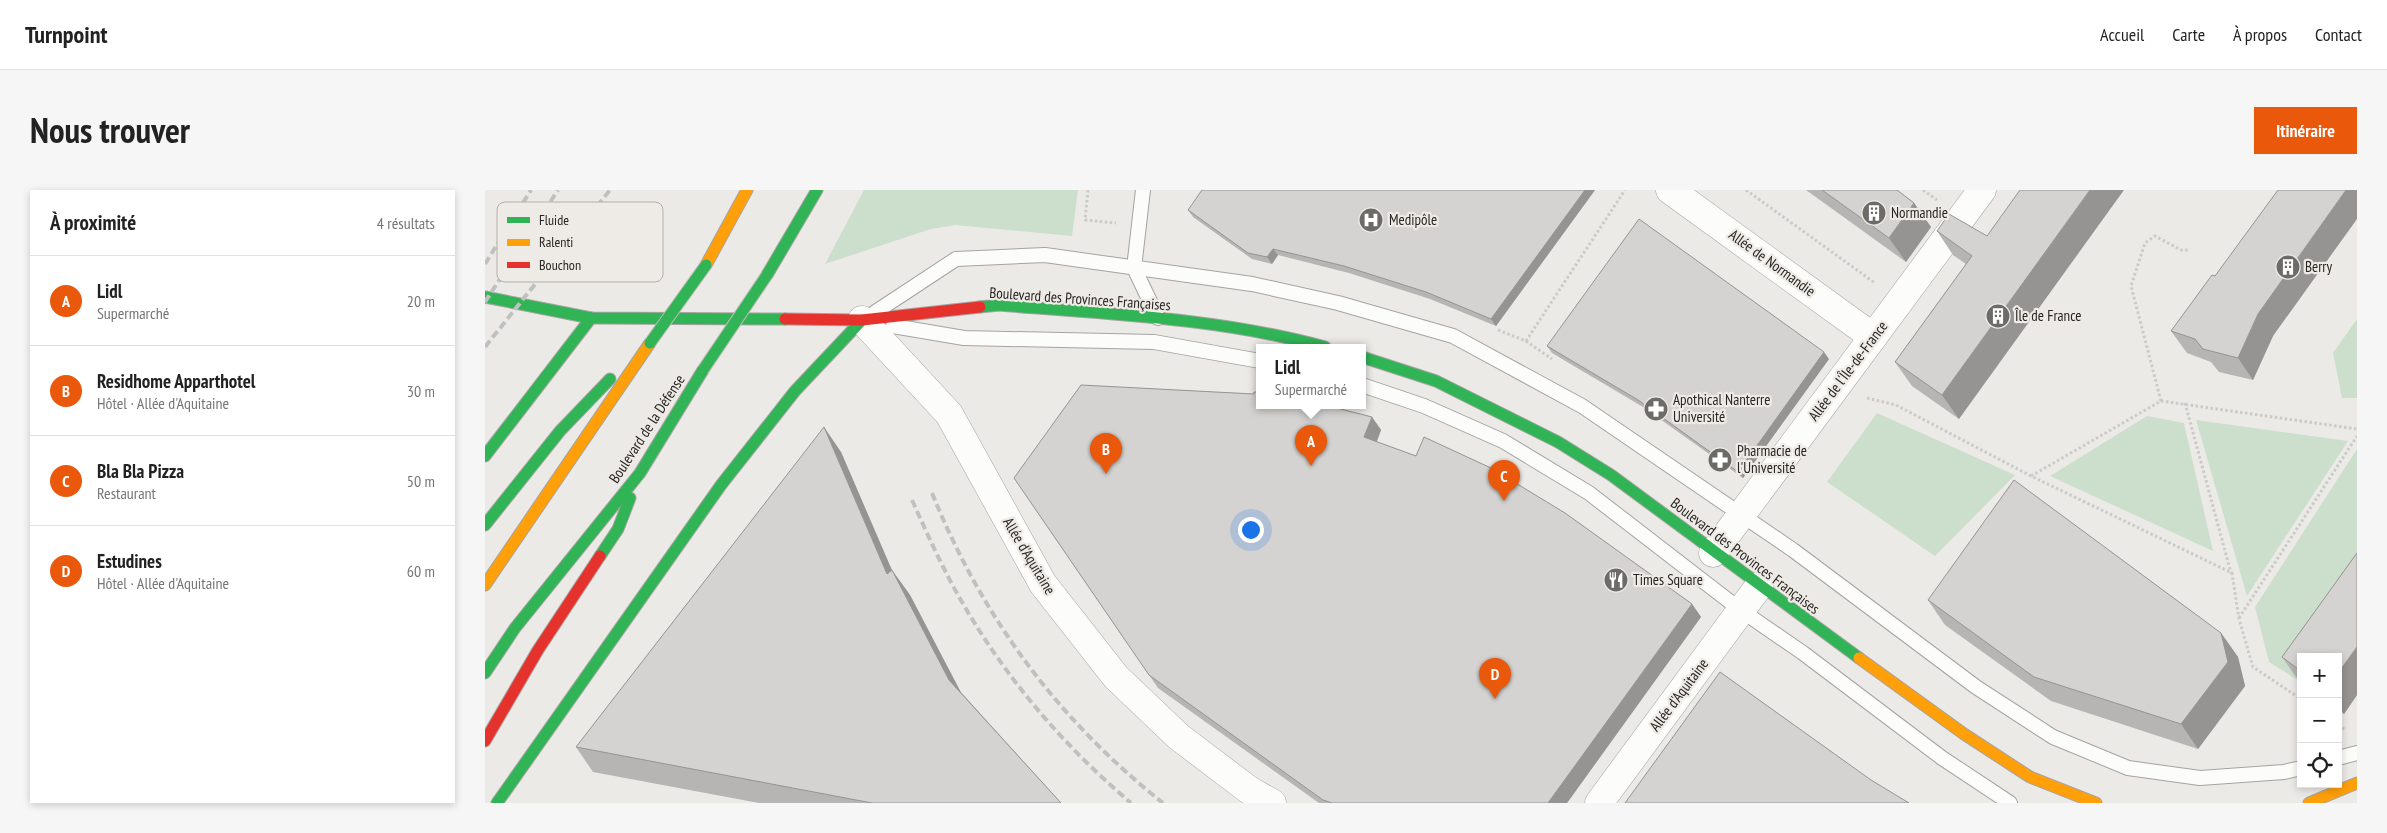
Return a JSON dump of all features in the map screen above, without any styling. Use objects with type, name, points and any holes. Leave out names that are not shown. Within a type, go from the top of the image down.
[{"type":"main road","points":[[485,585],[706,265],[747,190]]},
{"type":"main road","name":"Boulevard de la Défense","points":[[485,672],[515,628],[640,473],[703,370],[767,275],[817,190]]},
{"type":"main road","name":"Boulevard des Provinces Françaises","points":[[485,297],[591,318],[862,320],[999,305],[1158,318],[1288,337],[1314,344]]},
{"type":"main road","points":[[485,456],[591,318]]},
{"type":"main road","points":[[497,803],[721,485],[795,391],[862,320]]},
{"type":"main road","points":[[485,525],[596,392],[651,343]]},
{"type":"main road","name":"Boulevard des Provinces Françaises","points":[[1366,358],[1436,381],[1558,442],[1611,475],[1925,708],[2011,766],[2031,777],[2097,803]]},
{"type":"main road","points":[[485,741],[538,650],[618,529],[640,473]]},
{"type":"main road","points":[[2309,803],[2357,783]]},
{"type":"street","name":"Allée de Normandie","points":[[1670,190],[1873,337]]},
{"type":"street","name":"Allée de l'Île-de-France","points":[[1713,552],[1982,190]]},
{"type":"street","name":"Allée d'Aquitaine","points":[[862,320],[949,414],[1043,584],[1116,677],[1179,737],[1249,790],[1272,803]]},
{"type":"street","name":"Allée d'Aquitaine","points":[[1599,803],[1759,586]]},
{"type":"lane","points":[[1143,190],[1134,268],[1158,318]]},
{"type":"lane","points":[[862,320],[957,259],[1045,255],[1252,284],[1338,303],[1453,336],[1582,406],[1741,514],[1977,687],[2053,737],[2128,768],[2200,778],[2284,772],[2297,769]]},
{"type":"lane","points":[[862,320],[964,338],[1154,342],[1256,360]]},
{"type":"lane","points":[[1366,386],[1424,406],[1503,441],[1589,493],[1742,611],[1803,653],[1941,758],[2010,803]]},
{"type":"lane","points":[[2342,757],[2357,753]]},
{"type":"path","points":[[1088,190],[1085,220],[1139,226]]},
{"type":"path","points":[[1489,327],[1526,340],[1625,190]]},
{"type":"path","points":[[1746,190],[1900,301]]},
{"type":"path","points":[[2161,401],[2131,286],[2145,243],[2155,236],[2181,250],[2188,250]]},
{"type":"path","points":[[1834,390],[1896,405],[2031,476],[2232,573]]},
{"type":"path","points":[[2031,476],[2161,401],[2357,429]]},
{"type":"path","points":[[2185,403],[2232,573],[2239,619],[2253,666],[2300,698]]},
{"type":"path","points":[[2239,619],[2357,436]]},
{"type":"green space","points":[[864,190],[1078,190],[1072,236],[955,225],[931,229],[825,264]]},
{"type":"green space","points":[[2357,319],[2357,398],[2342,398],[2333,353]]},
{"type":"green space","points":[[1877,413],[2015,475],[1935,556],[1827,482]]},
{"type":"green space","points":[[2147,416],[2184,423],[2213,551],[2050,476]]},
{"type":"green space","points":[[2196,420],[2348,441],[2247,596]]},
{"type":"green space","points":[[2357,449],[2357,601],[2305,653],[2297,653],[2297,680],[2269,662],[2255,607]]},
{"type":"building","points":[[1202,190],[1585,190],[1491,319],[1426,292],[1344,266],[1273,249],[1267,257],[1248,253],[1188,210]]},
{"type":"building","points":[[1822,190],[1897,190],[1914,203],[1889,238]]},
{"type":"building","points":[[2020,190],[2090,190],[1942,395],[1895,362],[1972,256],[1937,231],[1949,214],[1987,236]]},
{"type":"building","points":[[2278,190],[2346,190],[2258,314],[2238,358],[2203,349],[2195,339],[2171,331],[2212,275],[2215,276]]},
{"type":"building","points":[[1639,219],[1824,352],[1738,472],[1638,400],[1547,346]]},
{"type":"building","points":[[1081,385],[1254,394],[1256,392],[1256,409],[1341,409],[1372,417],[1364,437],[1416,456],[1424,437],[1491,468],[1565,513],[1692,604],[1548,803],[1332,803],[1323,800],[1149,675],[1014,478]]},
{"type":"building","points":[[824,427],[887,574],[892,570],[949,680],[1061,803],[872,803],[576,747]]},
{"type":"building","points":[[2014,480],[2221,633],[2228,662],[2181,724],[2034,677],[1928,600]]},
{"type":"building","points":[[2357,553],[2357,647],[2342,668],[2342,653],[2297,653],[2297,668],[2282,657]]},
{"type":"building","points":[[1720,672],[1871,780],[1909,803],[1625,803]]},
{"type":"railway","points":[[524,202],[531,190]]},
{"type":"railway","points":[[550,202],[558,190]]},
{"type":"railway","points":[[600,202],[610,190]]},
{"type":"railway","points":[[485,264],[497,245]]},
{"type":"railway","points":[[485,302],[498,282]]},
{"type":"railway","points":[[485,347],[537,282]]},
{"type":"railway","points":[[932,493],[952,539],[974,582],[999,624],[1027,663],[1057,701],[1090,737],[1125,771],[1163,803]]},
{"type":"railway","points":[[912,500],[953,586],[971,617],[1010,675],[1032,703],[1079,755],[1131,803]]},
{"type":"traffic: fast","points":[[767,275],[817,190]]},
{"type":"traffic: fast","points":[[650,343],[706,265]]},
{"type":"traffic: fast","points":[[703,370],[767,275]]},
{"type":"traffic: fast","points":[[485,297],[591,318],[785,319]]},
{"type":"traffic: fast","points":[[980,307],[999,305],[1163,318],[1245,329],[1313,344]]},
{"type":"traffic: fast","points":[[485,456],[591,318]]},
{"type":"traffic: fast","points":[[497,803],[721,485],[795,391],[862,320]]},
{"type":"traffic: fast","points":[[1366,358],[1436,381],[1558,442],[1611,475],[1859,658]]},
{"type":"traffic: fast","points":[[485,673],[515,628],[640,473],[703,370]]},
{"type":"traffic: fast","points":[[485,525],[560,431],[610,379]]},
{"type":"traffic: fast","points":[[600,556],[618,529],[630,498]]},
{"type":"traffic: slow","points":[[706,265],[747,190]]},
{"type":"traffic: slow","points":[[485,585],[650,343]]},
{"type":"traffic: slow","points":[[1859,658],[1964,734],[2030,777],[2096,803]]},
{"type":"traffic: slow","points":[[2309,803],[2357,783]]},
{"type":"traffic: jam","points":[[785,319],[862,320],[980,307]]},
{"type":"traffic: jam","points":[[485,741],[538,650],[600,556]]},
{"type":"place","name":"Normandie","points":[[1874,213]]},
{"type":"place","name":"Medipôle","points":[[1371,220]]},
{"type":"place","name":"Berry","points":[[2288,267]]},
{"type":"place","name":"Île de France","points":[[1998,316]]},
{"type":"place","name":"Apothical Nanterre Université","points":[[1656,409]]},
{"type":"place","name":"Pharmacie de l'Université","points":[[1720,460]]},
{"type":"place","name":"Lidl","points":[[1311,466]]},
{"type":"place","name":"Residhome Apparthotel","points":[[1106,474]]},
{"type":"place","name":"Bla Bla Pizza","points":[[1504,501]]},
{"type":"place","name":"Times Square","points":[[1616,580]]},
{"type":"place","name":"Estudines","points":[[1495,699]]}]
